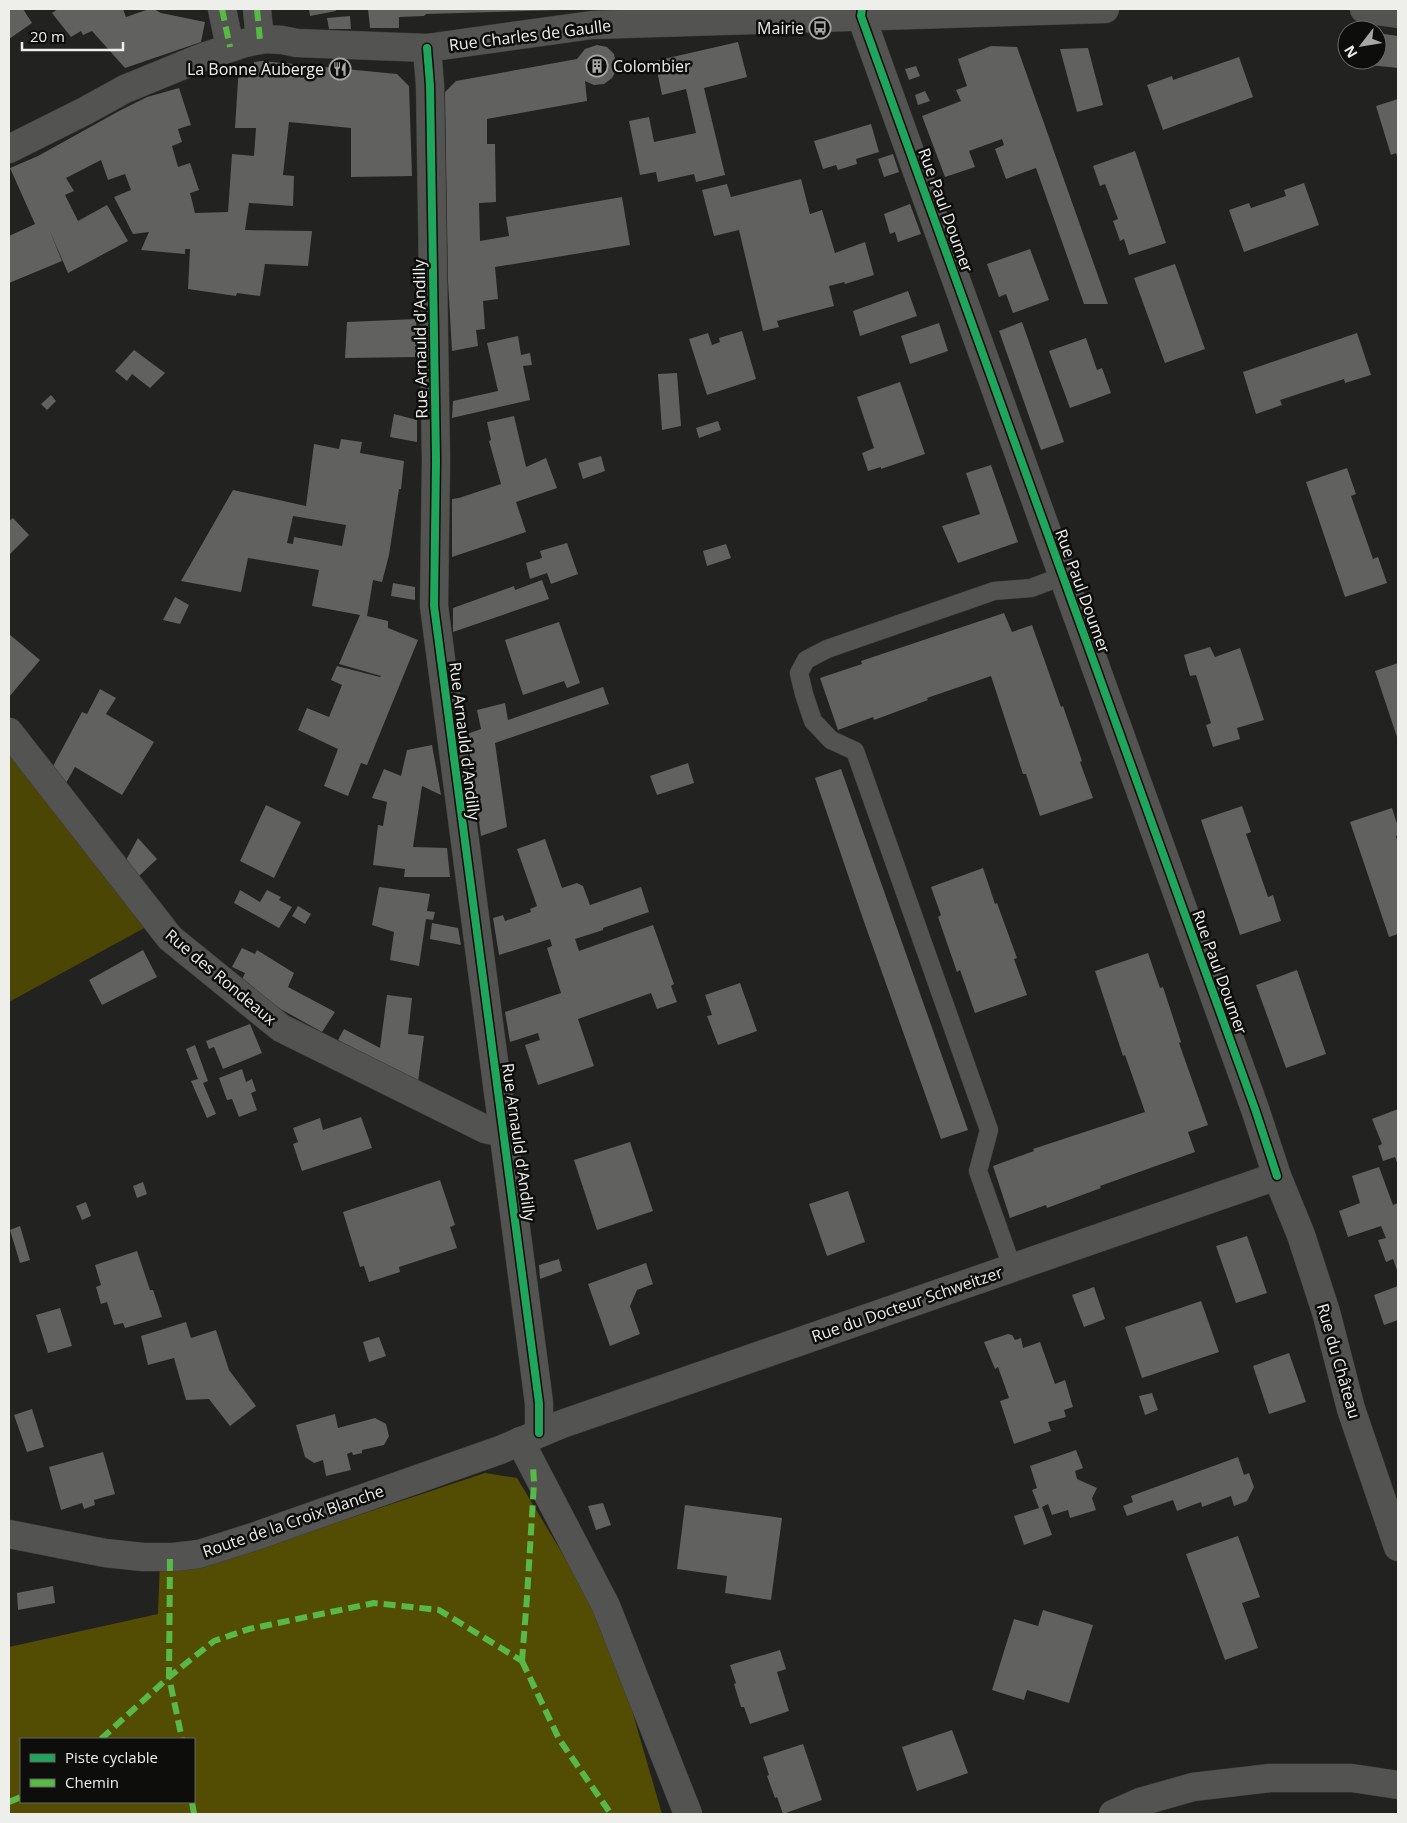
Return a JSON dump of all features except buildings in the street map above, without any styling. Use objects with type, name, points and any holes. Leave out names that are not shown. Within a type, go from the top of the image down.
[{"type":"street","points":[[222,9],[230,48]]},
{"type":"street","points":[[257,9],[260,40]]},
{"type":"street","name":"Rue Charles de Gaulle","points":[[9,149],[125,89],[203,57],[260,40],[427,48],[592,25],[862,12],[1105,9]]},
{"type":"street","points":[[1364,9],[1398,14]]},
{"type":"street","name":"Rue Paul Doumer","points":[[862,12],[1255,1109],[1277,1176]]},
{"type":"street","name":"Rue Arnauld d'Andilly","points":[[427,48],[430,85],[436,460],[434,606],[539,1403],[529,1437]]},
{"type":"street","name":"Rue des Rondeaux","points":[[9,732],[170,938],[281,1028],[485,1129],[504,1133]]},
{"type":"street","name":"Rue du Docteur Schweitzer","points":[[529,1437],[1277,1176]]},
{"type":"street","name":"Rue du Château","points":[[1277,1176],[1301,1235],[1326,1312],[1351,1408],[1398,1547]]},
{"type":"street","points":[[529,1437],[606,1606],[688,1814]]},
{"type":"street","name":"Route de la Croix Blanche","points":[[9,1534],[105,1552],[143,1556],[174,1557],[199,1554],[500,1450],[529,1437]]},
{"type":"street","points":[[1113,1814],[1140,1802],[1192,1787],[1270,1778],[1352,1778],[1398,1785]]},
{"type":"lane","points":[[1012,1267],[978,1171],[989,1130],[855,751],[831,740],[814,722],[799,673],[806,660],[827,649],[994,591],[1031,588],[1063,576]]},
{"type":"shaded area","points":[[9,731],[157,921],[9,1002]]},
{"type":"shaded area","points":[[485,1473],[517,1478],[609,1631],[662,1814],[9,1814],[9,1647],[158,1614],[160,1561],[341,1521]]},
{"type":"marked path","points":[[222,9],[230,47]]},
{"type":"marked path","points":[[257,9],[260,40]]},
{"type":"marked path","points":[[522,1661],[534,1483],[533,1466]]},
{"type":"marked path","points":[[170,1559],[169,1677],[182,1738]]},
{"type":"marked path","points":[[102,1738],[169,1677],[214,1641],[249,1629],[374,1603],[439,1610],[522,1661]]},
{"type":"marked path","points":[[522,1661],[559,1739],[611,1814]]},
{"type":"marked path","points":[[9,1802],[20,1797]]},
{"type":"marked path","points":[[192,1803],[194,1814]]},
{"type":"cycle path","points":[[862,9],[861,16],[1255,1109],[1277,1176]]},
{"type":"cycle path","points":[[427,48],[430,85],[436,460],[434,606],[539,1403],[539,1433]]},
{"type":"place","name":"Mairie","points":[[820,28]]},
{"type":"place","name":"Colombier","points":[[597,66]]},
{"type":"place","name":"La Bonne Auberge","points":[[340,69]]}]
